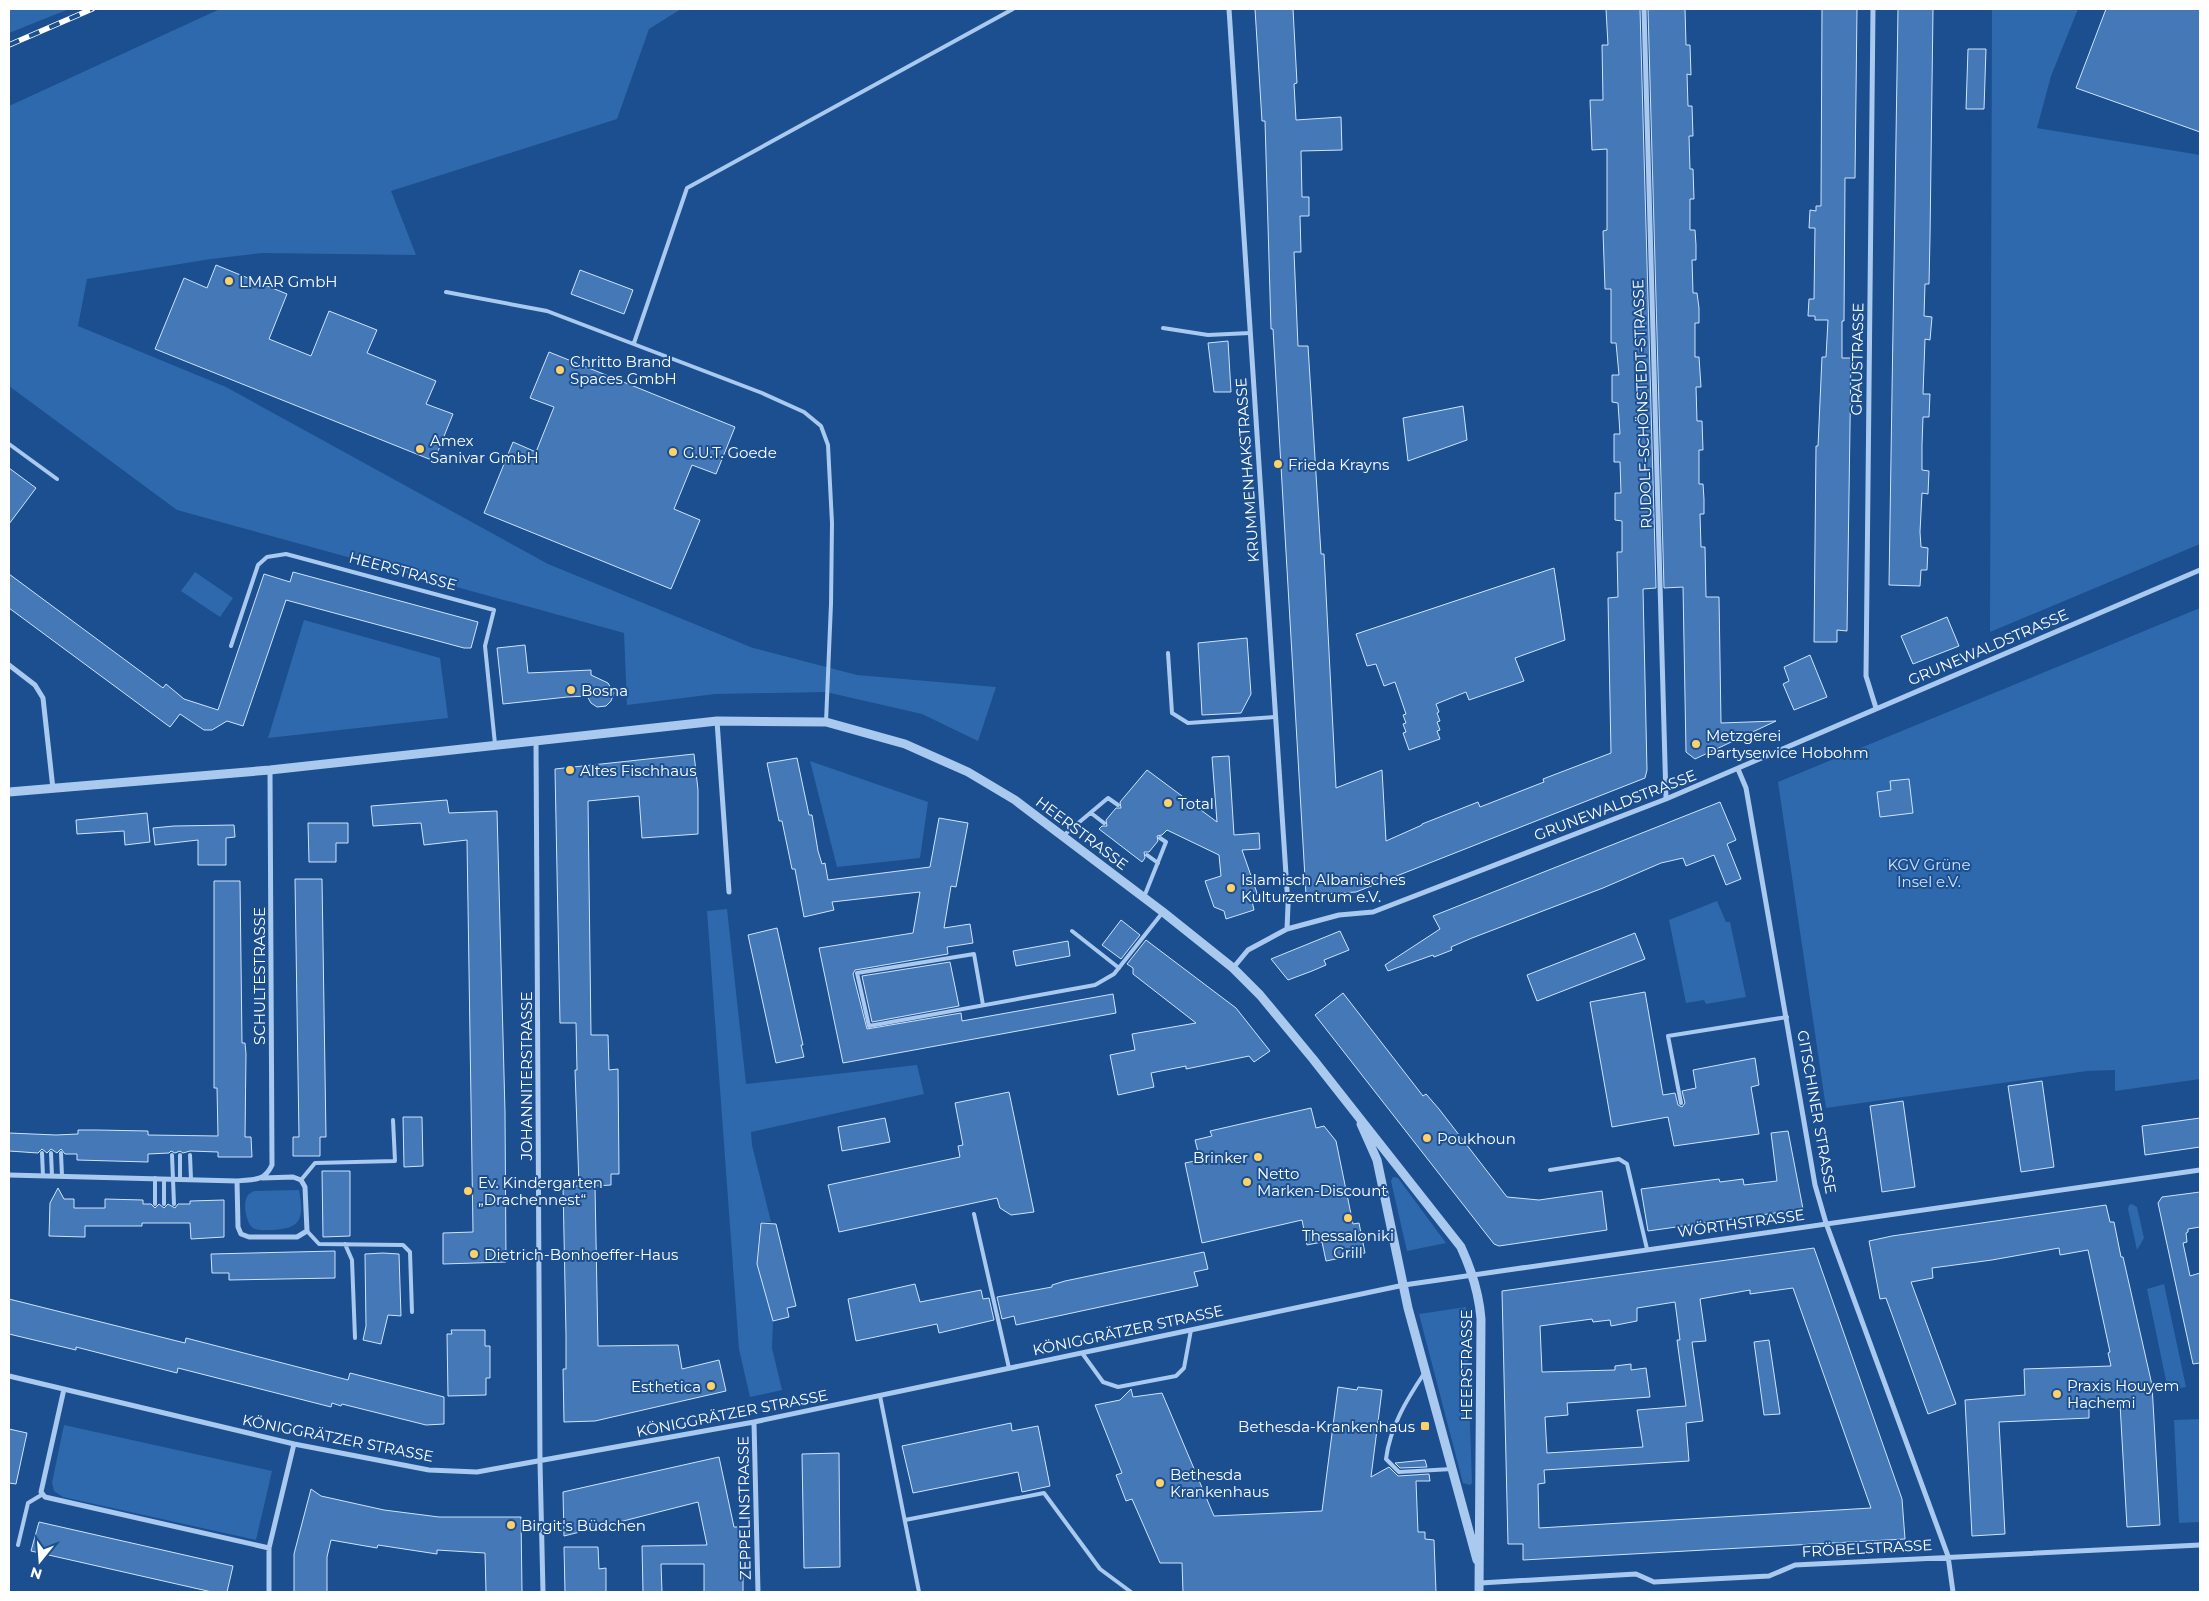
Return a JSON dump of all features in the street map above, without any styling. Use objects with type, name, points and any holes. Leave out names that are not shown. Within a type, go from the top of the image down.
[{"type":"street","name":"KRUMMENHAKSTRASSE","points":[[1229,9],[1288,905],[1287,930]]},
{"type":"street","name":"RUDOLF-SCHÖNSTEDT-STRASSE","points":[[1644,9],[1666,799]]},
{"type":"street","name":"GRAUSTRASSE","points":[[1873,9],[1866,676],[1876,708]]},
{"type":"street","name":"GRUNEWALDSTRASSE","points":[[1233,968],[1248,950],[1287,930],[1339,915],[1373,912],[1666,799],[2200,570]]},
{"type":"street","points":[[9,665],[35,685],[43,698],[53,789]]},
{"type":"street","name":"HEERSTRASSE","points":[[9,792],[270,770],[717,721],[826,722],[905,744],[968,772],[1016,800],[1144,897],[1233,968],[1260,995],[1354,1110],[1461,1247],[1473,1274],[1479,1298],[1481,1319],[1480,1588]]},
{"type":"street","points":[[717,721],[729,892]]},
{"type":"street","name":"JOHANNITERSTRASSE","points":[[536,740],[540,1462],[543,1592]]},
{"type":"street","name":"GITSCHINER STRASSE","points":[[1738,769],[1746,788],[1815,1185],[1826,1223],[1948,1556],[1953,1592]]},
{"type":"street","name":"SCHULTESTRASSE","points":[[262,1178],[269,1173],[272,1165],[270,770]]},
{"type":"street","name":"HEERSTRASSE","points":[[1354,1110],[1377,1160],[1425,1372],[1480,1571]]},
{"type":"street","name":"WÖRTHSTRASSE","points":[[1404,1285],[2200,1170]]},
{"type":"street","points":[[9,1175],[237,1181],[293,1177],[301,1180],[305,1188],[306,1231],[297,1237],[249,1237],[241,1234],[238,1227],[237,1181]]},
{"type":"street","name":"KÖNIGGRÄTZER STRASSE","points":[[9,1376],[294,1444],[429,1470],[477,1472],[754,1422],[1404,1285]]},
{"type":"street","points":[[64,1389],[41,1492],[45,1497],[269,1548]]},
{"type":"street","name":"ZEPPELINSTRASSE","points":[[754,1422],[758,1592]]},
{"type":"street","points":[[270,1592],[269,1548],[294,1444]]},
{"type":"street","name":"FRÖBELSTRASSE","points":[[1480,1588],[1636,1574],[1654,1582],[1769,1576],[1795,1565],[2200,1544]]},
{"type":"lane","points":[[634,343],[687,188],[1013,9]]},
{"type":"lane","points":[[446,292],[547,311],[634,343],[804,412],[821,426],[828,445],[832,523],[832,604],[826,722]]},
{"type":"lane","points":[[1163,328],[1208,336],[1250,333]]},
{"type":"lane","points":[[9,444],[57,479]]},
{"type":"lane","name":"HEERSTRASSE","points":[[231,646],[258,565],[267,557],[286,554],[494,610],[486,646],[495,744]]},
{"type":"lane","points":[[1168,653],[1172,713],[1188,723],[1275,717]]},
{"type":"lane","points":[[1064,836],[1108,798],[1118,805]]},
{"type":"lane","points":[[1090,813],[1104,823]]},
{"type":"lane","points":[[1144,897],[1166,842],[1160,838]]},
{"type":"lane","points":[[1147,855],[1158,863]]},
{"type":"lane","points":[[983,1005],[974,954],[857,973],[869,1026],[1095,985],[1114,974],[1163,912]]},
{"type":"lane","points":[[1072,931],[1119,968]]},
{"type":"lane","points":[[1681,1103],[1668,1036],[1787,1017]]},
{"type":"lane","points":[[301,1180],[315,1163],[395,1162],[393,1120]]},
{"type":"lane","points":[[42,1153],[43,1176]]},
{"type":"lane","points":[[51,1153],[52,1176]]},
{"type":"lane","points":[[61,1154],[62,1176]]},
{"type":"lane","points":[[172,1155],[177,1179]]},
{"type":"lane","points":[[174,1204],[180,1155]]},
{"type":"lane","points":[[190,1155],[191,1180]]},
{"type":"lane","points":[[1550,1170],[1619,1159],[1627,1164],[1646,1249]]},
{"type":"lane","points":[[155,1178],[155,1204]]},
{"type":"lane","points":[[164,1179],[164,1204]]},
{"type":"lane","points":[[974,1214],[1009,1368]]},
{"type":"lane","points":[[306,1231],[318,1244],[403,1245],[410,1252],[412,1312]]},
{"type":"lane","points":[[345,1244],[352,1260],[355,1338]]},
{"type":"lane","points":[[1082,1353],[1103,1382],[1118,1388],[1176,1376],[1184,1368],[1191,1330]]},
{"type":"lane","points":[[1425,1372],[1406,1402],[1388,1442],[1386,1459],[1399,1472],[1452,1469]]},
{"type":"lane","points":[[880,1396],[920,1592]]},
{"type":"lane","points":[[905,1520],[1044,1493],[1100,1569],[1131,1592]]},
{"type":"lane","points":[[18,1545],[28,1503],[43,1494]]},
{"type":"green space","points":[[9,9],[69,9],[9,33]]},
{"type":"green space","points":[[220,9],[681,9],[649,29],[617,119],[391,191],[416,255],[262,253],[211,259],[87,279],[78,326],[226,387],[548,564],[753,648],[857,675],[996,687],[978,741],[922,714],[826,692],[715,694],[627,705],[624,633],[177,510],[9,386],[9,106]]},
{"type":"green space","points":[[1992,9],[2078,9],[2051,76],[2037,128],[2200,155],[2200,544],[1990,632]]},
{"type":"green space","points":[[195,572],[233,598],[220,617],[181,591]]},
{"type":"green space","name":"KGV Grüne Insel e.V.","points":[[2200,608],[2200,1079],[2115,1091],[2115,1070],[2087,1071],[1826,1108],[1778,782]]},
{"type":"green space","points":[[304,620],[440,658],[448,718],[268,738]]},
{"type":"green space","points":[[810,761],[928,802],[920,858],[837,867]]},
{"type":"green space","points":[[1717,901],[1726,922],[1730,922],[1746,997],[1706,1004],[1704,1000],[1686,1003],[1669,920]]},
{"type":"green space","points":[[727,909],[746,1084],[917,1065],[924,1094],[751,1132],[752,1145],[771,1222],[760,1222],[757,1260],[773,1321],[772,1348],[782,1390],[750,1397],[739,1349],[707,911]]},
{"type":"green space","points":[[1393,1177],[1398,1178],[1446,1243],[1407,1251],[1391,1181]]},
{"type":"green space","points":[[299,1190],[301,1215],[295,1224],[290,1227],[272,1230],[257,1230],[253,1228],[245,1208],[248,1195],[254,1191]]},
{"type":"green space","points":[[2132,1204],[2137,1207],[2144,1238],[2137,1250],[2128,1209],[2129,1205]]},
{"type":"green space","points":[[2164,1284],[2186,1387],[2168,1390],[2147,1289]]},
{"type":"green space","points":[[1466,1307],[1472,1483],[1470,1485],[1463,1483],[1419,1314]]},
{"type":"green space","points":[[2200,1419],[2200,1522],[2179,1523],[2174,1420]]},
{"type":"green space","points":[[64,1425],[272,1471],[256,1540],[63,1497],[54,1491],[52,1483]]},
{"type":"building","points":[[1255,9],[1293,9],[1297,83],[1294,84],[1296,120],[1341,117],[1342,150],[1301,151],[1302,197],[1309,197],[1309,216],[1300,216],[1301,252],[1294,252],[1298,346],[1308,346],[1321,554],[1324,554],[1336,788],[1382,770],[1386,841],[1422,824],[1478,802],[1480,807],[1544,782],[1543,779],[1611,753],[1608,598],[1618,597],[1617,552],[1622,552],[1622,521],[1615,520],[1615,493],[1621,493],[1620,462],[1614,462],[1614,434],[1620,434],[1618,403],[1612,402],[1612,375],[1619,375],[1616,343],[1611,343],[1611,289],[1605,289],[1603,231],[1607,230],[1607,149],[1592,150],[1590,100],[1603,100],[1602,45],[1608,45],[1606,9],[1640,9],[1656,588],[1643,589],[1647,770],[1645,778],[1356,892],[1306,895],[1273,329],[1271,329],[1265,121],[1262,121]]},
{"type":"building","points":[[1648,9],[1685,9],[1686,45],[1690,45],[1691,75],[1687,74],[1688,106],[1692,106],[1693,136],[1689,136],[1690,169],[1693,169],[1694,199],[1690,199],[1690,230],[1695,230],[1696,245],[1696,260],[1692,260],[1693,293],[1697,293],[1699,308],[1699,323],[1695,323],[1695,357],[1699,357],[1701,387],[1696,387],[1697,421],[1702,421],[1703,450],[1699,450],[1699,484],[1703,484],[1704,499],[1704,514],[1700,514],[1701,547],[1705,547],[1706,597],[1719,597],[1721,723],[1776,721],[1695,759],[1686,752],[1683,587],[1664,588]]},
{"type":"building","points":[[1822,9],[1857,9],[1855,178],[1845,178],[1844,321],[1842,321],[1842,358],[1851,358],[1847,631],[1837,630],[1837,642],[1814,642],[1816,446],[1818,446],[1822,357],[1826,357],[1828,320],[1815,320],[1815,316],[1808,316],[1809,299],[1814,299],[1815,228],[1809,228],[1810,210],[1816,211],[1816,206],[1821,206]]},
{"type":"building","points":[[1898,9],[1933,9],[1929,284],[1925,284],[1924,316],[1932,317],[1930,340],[1925,339],[1923,394],[1930,394],[1929,417],[1923,417],[1922,445],[1922,470],[1929,471],[1928,494],[1922,493],[1920,532],[1921,547],[1928,548],[1927,570],[1921,570],[1920,586],[1889,585]]},
{"type":"building","points":[[2106,9],[2200,9],[2200,132],[2076,88]]},
{"type":"building","points":[[1968,49],[1986,49],[1984,109],[1966,109]]},
{"type":"building","points":[[216,265],[287,294],[269,339],[311,356],[329,311],[377,330],[367,353],[436,381],[426,404],[453,414],[434,461],[155,349],[184,278],[207,288]]},
{"type":"building","points":[[580,270],[633,290],[624,314],[571,294]]},
{"type":"building","points":[[1228,341],[1231,392],[1214,392],[1208,343]]},
{"type":"building","points":[[549,352],[735,427],[716,474],[692,465],[674,509],[700,520],[671,589],[484,513],[513,442],[536,452],[554,407],[530,398]]},
{"type":"building","points":[[1463,406],[1467,440],[1408,461],[1403,418]]},
{"type":"building","points":[[9,468],[36,488],[9,524]]},
{"type":"building","points":[[1554,568],[1565,640],[1515,658],[1524,681],[1469,700],[1466,692],[1436,704],[1440,721],[1437,722],[1440,730],[1437,731],[1440,739],[1409,750],[1403,733],[1406,732],[1403,724],[1406,723],[1403,715],[1406,714],[1395,682],[1384,686],[1376,664],[1367,666],[1356,634]]},
{"type":"building","points":[[293,572],[478,622],[471,648],[464,648],[286,600],[243,726],[227,721],[212,730],[204,730],[180,714],[170,727],[9,608],[9,574],[163,688],[166,684],[184,699],[218,710],[264,574],[290,582]]},
{"type":"building","points":[[1947,617],[1959,646],[1913,664],[1901,636]]},
{"type":"building","points":[[1247,638],[1251,694],[1241,713],[1202,715],[1198,643]]},
{"type":"building","points":[[525,645],[528,673],[591,670],[591,675],[608,683],[614,693],[611,701],[606,706],[597,707],[591,703],[587,696],[503,704],[497,648]]},
{"type":"building","points":[[1810,655],[1827,697],[1794,710],[1783,684],[1789,681],[1784,667]]},
{"type":"building","points":[[694,754],[698,790],[698,834],[642,838],[639,796],[588,801],[591,1035],[608,1035],[609,1070],[618,1069],[619,1174],[611,1174],[611,1185],[595,1186],[598,1346],[678,1345],[682,1369],[719,1360],[726,1391],[595,1421],[564,1422],[563,1369],[566,1369],[566,1335],[563,1186],[579,1186],[575,1070],[577,1070],[576,1023],[560,1023],[555,769]]},
{"type":"building","points":[[1229,756],[1234,835],[1259,833],[1260,849],[1242,850],[1257,893],[1252,901],[1254,910],[1226,919],[1224,911],[1214,907],[1205,881],[1221,876],[1219,855],[1167,830],[1162,835],[1157,836],[1158,841],[1149,852],[1144,852],[1145,858],[1142,862],[1099,829],[1102,826],[1107,826],[1106,820],[1116,808],[1121,808],[1120,802],[1147,770],[1217,822],[1212,757]]},
{"type":"building","points":[[797,758],[809,815],[812,815],[818,851],[822,864],[825,863],[828,880],[930,867],[939,818],[968,823],[956,887],[951,886],[944,928],[970,924],[973,943],[947,947],[948,954],[855,970],[853,974],[867,1029],[961,1013],[962,1021],[1113,994],[1116,1013],[843,1063],[819,948],[913,933],[920,892],[832,902],[834,910],[804,917],[795,869],[792,869],[782,821],[779,821],[767,763]]},
{"type":"building","points":[[1909,779],[1913,813],[1880,817],[1877,792],[1891,790],[1890,781]]},
{"type":"building","points":[[447,800],[449,813],[497,811],[505,1112],[506,1262],[443,1264],[443,1233],[473,1232],[467,840],[424,845],[421,823],[373,826],[371,806]]},
{"type":"building","points":[[1720,802],[1736,840],[1727,844],[1741,879],[1726,885],[1714,855],[1686,866],[1683,858],[1661,863],[1603,888],[1472,938],[1451,947],[1452,950],[1434,957],[1433,955],[1388,971],[1385,965],[1440,929],[1433,916]]},
{"type":"building","points":[[147,813],[150,842],[125,845],[124,831],[77,834],[76,820]]},
{"type":"building","points":[[308,823],[348,823],[348,843],[336,843],[336,862],[309,862]]},
{"type":"building","points":[[234,825],[235,837],[226,838],[226,865],[198,865],[198,840],[155,845],[153,828]]},
{"type":"building","points":[[295,879],[322,879],[326,1137],[320,1137],[320,1156],[293,1156],[293,1137],[299,1137]]},
{"type":"building","points":[[214,881],[240,881],[242,1043],[245,1043],[246,1054],[245,1137],[251,1137],[252,1157],[218,1157],[218,1152],[190,1151],[183,1153],[180,1151],[175,1153],[171,1151],[169,1153],[148,1154],[148,1162],[77,1160],[77,1154],[65,1154],[61,1149],[57,1153],[51,1149],[47,1153],[42,1149],[38,1153],[9,1151],[9,1133],[56,1135],[78,1134],[78,1130],[97,1130],[148,1131],[148,1135],[218,1136],[217,1088],[214,1088]]},
{"type":"building","points":[[1121,920],[1140,935],[1121,959],[1102,945]]},
{"type":"building","points":[[777,928],[804,1057],[776,1063],[748,935]]},
{"type":"building","points":[[1340,931],[1349,950],[1324,960],[1326,965],[1312,971],[1288,980],[1271,959]]},
{"type":"building","points":[[1635,933],[1645,959],[1537,1001],[1527,975]]},
{"type":"building","points":[[1146,940],[1236,1008],[1270,1051],[1254,1062],[1249,1056],[1186,1069],[1186,1066],[1151,1073],[1154,1087],[1118,1095],[1110,1055],[1135,1050],[1132,1034],[1196,1023],[1133,974],[1133,968],[1127,964]]},
{"type":"building","points":[[1068,941],[1070,956],[1016,966],[1013,951]]},
{"type":"building","points":[[950,962],[959,1006],[872,1022],[862,976]]},
{"type":"building","points":[[1645,992],[1663,1095],[1675,1093],[1678,1105],[1682,1107],[1685,1103],[1682,1091],[1696,1088],[1693,1070],[1755,1058],[1759,1085],[1751,1087],[1759,1134],[1674,1146],[1668,1117],[1612,1127],[1590,1002]]},
{"type":"building","points":[[1343,993],[1423,1096],[1426,1094],[1439,1109],[1507,1197],[1539,1200],[1602,1191],[1607,1230],[1499,1246],[1494,1244],[1315,1015]]},
{"type":"building","points":[[2042,1081],[2054,1167],[2021,1172],[2008,1086]]},
{"type":"building","points":[[1009,1092],[1034,1212],[1011,1215],[1000,1208],[997,1198],[839,1232],[828,1185],[960,1157],[958,1146],[963,1145],[955,1103]]},
{"type":"building","points":[[1903,1101],[1915,1187],[1882,1192],[1870,1106]]},
{"type":"building","name":"Netto Marken-Discount","points":[[1311,1108],[1316,1128],[1324,1126],[1336,1141],[1353,1224],[1359,1223],[1365,1253],[1326,1261],[1322,1242],[1307,1245],[1302,1220],[1202,1243],[1185,1163],[1200,1160],[1195,1140],[1212,1136],[1210,1131]]},
{"type":"building","points":[[403,1117],[422,1117],[423,1166],[404,1167]]},
{"type":"building","points":[[885,1118],[890,1142],[842,1151],[838,1127]]},
{"type":"building","points":[[2200,1118],[2200,1147],[2145,1155],[2142,1126]]},
{"type":"building","points":[[1788,1131],[1803,1209],[1648,1231],[1641,1189],[1719,1179],[1720,1182],[1743,1179],[1744,1185],[1777,1181],[1771,1133]]},
{"type":"building","points":[[322,1171],[350,1171],[350,1236],[323,1237]]},
{"type":"building","points":[[58,1188],[64,1199],[74,1199],[74,1208],[105,1208],[105,1199],[143,1200],[143,1204],[151,1204],[155,1208],[159,1204],[164,1208],[168,1204],[175,1208],[178,1204],[190,1204],[190,1201],[224,1200],[224,1237],[191,1239],[190,1223],[142,1223],[142,1226],[85,1226],[85,1237],[49,1236],[50,1203]]},
{"type":"building","points":[[2200,1192],[2200,1227],[2188,1229],[2186,1233],[2187,1242],[2183,1243],[2190,1276],[2200,1273],[2200,1363],[2193,1364],[2158,1203],[2162,1197]]},
{"type":"building","points":[[2106,1205],[2110,1222],[2114,1222],[2121,1257],[2123,1257],[2152,1385],[2160,1525],[2127,1527],[2120,1404],[2089,1402],[2089,1418],[1999,1422],[2005,1534],[1972,1536],[1965,1400],[2025,1395],[2024,1369],[2111,1366],[2108,1353],[2110,1352],[2088,1250],[2060,1255],[2059,1248],[1932,1268],[1933,1278],[1911,1282],[1956,1404],[1928,1414],[1886,1298],[1880,1299],[1869,1241]]},
{"type":"building","points":[[761,1223],[776,1224],[796,1306],[787,1308],[789,1317],[773,1321],[757,1264]]},
{"type":"building","points":[[1814,1248],[1902,1499],[1905,1539],[1523,1560],[1523,1544],[1508,1544],[1502,1291]],"holes":[[[1793,1288],[1871,1508],[1539,1528],[1538,1484],[1545,1483],[1544,1470],[1689,1461],[1686,1423],[1703,1421],[1692,1342],[1706,1341],[1700,1299],[1750,1290],[1750,1294]],[[1675,1302],[1680,1340],[1677,1340],[1686,1406],[1637,1410],[1643,1447],[1547,1453],[1545,1417],[1568,1415],[1567,1403],[1650,1397],[1646,1368],[1631,1370],[1631,1364],[1615,1366],[1615,1370],[1542,1372],[1540,1326],[1592,1319],[1593,1322],[1610,1320],[1611,1326],[1637,1321],[1637,1308]]]},
{"type":"building","points":[[335,1251],[335,1278],[229,1280],[229,1273],[212,1273],[211,1254]]},
{"type":"building","points":[[1204,1252],[1208,1269],[1194,1272],[1198,1286],[1016,1325],[1014,1316],[1002,1319],[997,1297],[1052,1287],[1052,1285],[1065,1281]]},
{"type":"building","points":[[365,1254],[399,1254],[401,1316],[388,1315],[381,1344],[363,1340],[366,1326]]},
{"type":"building","points":[[915,1284],[920,1302],[981,1290],[983,1299],[989,1298],[994,1320],[939,1333],[937,1324],[856,1341],[848,1299]]},
{"type":"building","points":[[9,1299],[185,1343],[186,1338],[348,1380],[350,1373],[444,1397],[444,1424],[426,1425],[342,1404],[341,1406],[332,1403],[331,1407],[178,1368],[177,1373],[76,1347],[76,1350],[9,1334]]},
{"type":"building","points":[[451,1330],[485,1330],[485,1346],[490,1346],[490,1378],[486,1378],[486,1395],[448,1396],[447,1334],[452,1334]]},
{"type":"building","points":[[1769,1340],[1780,1414],[1764,1415],[1754,1342]]},
{"type":"building","name":"Bethesda Krankenhaus","points":[[1338,1387],[1357,1390],[1358,1387],[1382,1390],[1371,1477],[1389,1467],[1398,1476],[1429,1474],[1430,1481],[1416,1481],[1418,1532],[1425,1532],[1425,1539],[1434,1540],[1436,1592],[1183,1592],[1182,1563],[1160,1563],[1132,1499],[1126,1501],[1116,1475],[1122,1473],[1095,1405],[1120,1400],[1131,1389],[1133,1397],[1162,1393],[1214,1516],[1322,1511]]},
{"type":"building","points":[[1011,1423],[1012,1431],[1038,1426],[1050,1486],[1022,1492],[1018,1472],[913,1493],[902,1446]]},
{"type":"building","points":[[9,1429],[27,1433],[16,1484],[9,1483]]},
{"type":"building","points":[[839,1453],[840,1567],[804,1568],[802,1454]]},
{"type":"building","points":[[719,1457],[734,1527],[743,1527],[743,1592],[704,1592],[704,1564],[661,1564],[662,1592],[643,1592],[642,1546],[707,1545],[698,1502],[564,1536],[563,1492]]},
{"type":"building","points":[[1425,1460],[1427,1467],[1400,1468],[1395,1463]]},
{"type":"building","points":[[311,1489],[321,1496],[384,1510],[439,1517],[521,1517],[522,1592],[486,1592],[485,1553],[437,1550],[437,1554],[378,1545],[377,1548],[331,1540],[327,1557],[327,1592],[294,1592],[294,1554]]},
{"type":"building","points":[[39,1522],[233,1566],[227,1592],[212,1592],[31,1551]]},
{"type":"building","points":[[564,1547],[598,1547],[599,1569],[606,1568],[606,1592],[565,1592]]},
{"type":"railway","points":[[9,45],[92,9]]},
{"type":"place","name":"LMAR GmbH","points":[[229,281]]},
{"type":"place","name":"Chritto Brand Spaces GmbH","points":[[560,370]]},
{"type":"place","name":"Amex Sanivar GmbH","points":[[420,449]]},
{"type":"place","name":"G.U.T. Goede","points":[[673,452]]},
{"type":"place","name":"Frieda Krayns","points":[[1278,464]]},
{"type":"place","name":"Bosna","points":[[571,690]]},
{"type":"place","name":"Metzgerei Partyservice Hobohm","points":[[1696,744]]},
{"type":"place","name":"Altes Fischhaus","points":[[570,770]]},
{"type":"place","name":"Total","points":[[1168,803]]},
{"type":"place","name":"Islamisch Albanisches Kulturzentrum e.V.","points":[[1231,888]]},
{"type":"place","name":"Poukhoun","points":[[1427,1138]]},
{"type":"place","name":"Brinker","points":[[1258,1157]]},
{"type":"place","name":"Netto Marken-Discount","points":[[1247,1182]]},
{"type":"place","name":"Ev. Kindergarten „Drachennest“","points":[[468,1191]]},
{"type":"place","name":"Thessaloniki Grill","points":[[1348,1218]]},
{"type":"place","name":"Dietrich-Bonhoeffer-Haus","points":[[474,1254]]},
{"type":"place","name":"Esthetica","points":[[711,1386]]},
{"type":"place","name":"Praxis Houyem Hachemi","points":[[2057,1394]]},
{"type":"place","name":"Bethesda-Krankenhaus","points":[[1425,1426]]},
{"type":"place","name":"Bethesda Krankenhaus","points":[[1160,1483]]},
{"type":"place","name":"Birgit's Büdchen","points":[[511,1525]]}]
